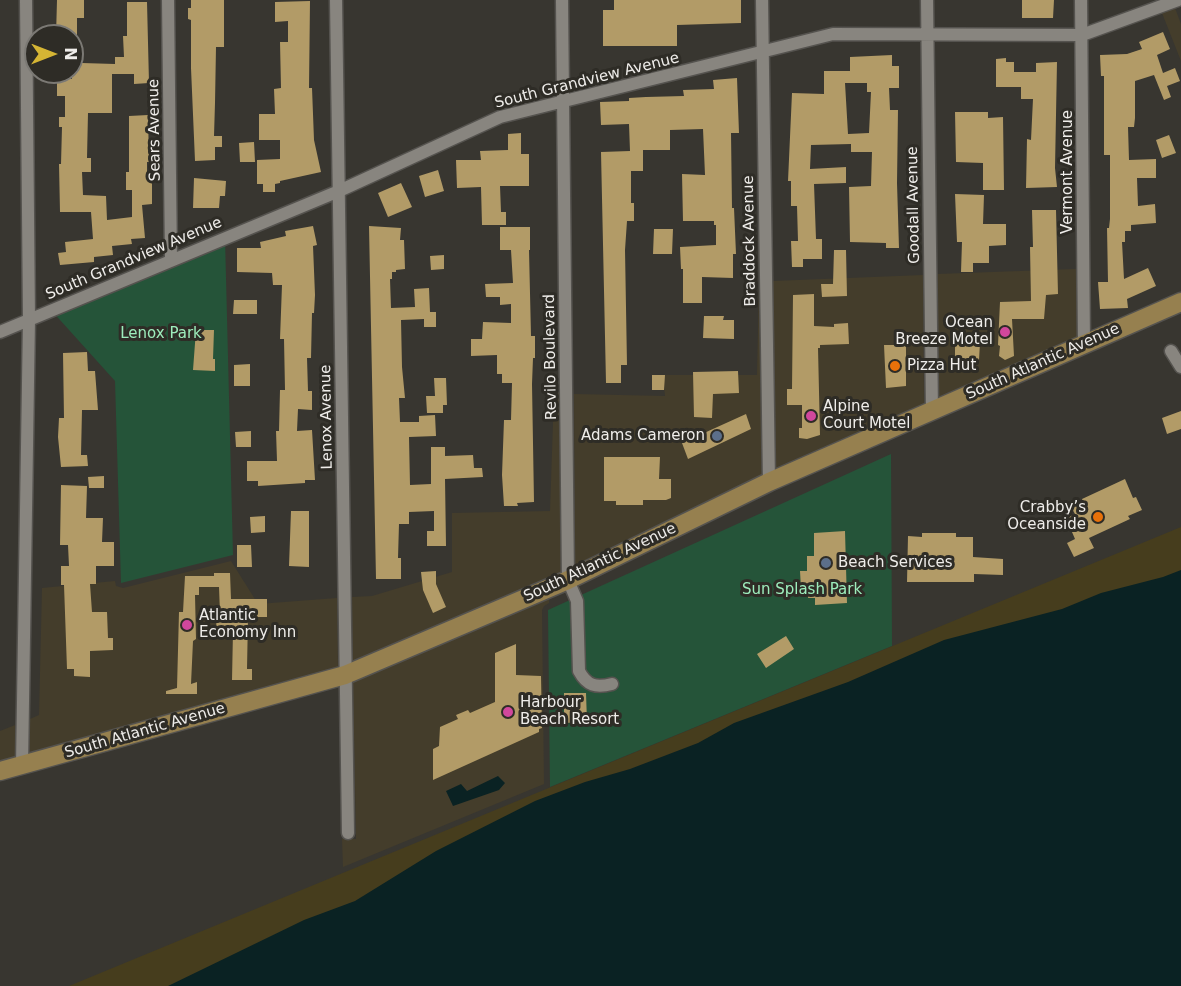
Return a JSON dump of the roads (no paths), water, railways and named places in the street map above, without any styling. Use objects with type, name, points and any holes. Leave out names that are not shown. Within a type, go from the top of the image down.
[{"type":"main road","name":"South Atlantic Avenue","points":[[0,771],[345,675],[568,580],[769,482],[1181,302]]},
{"type":"street","points":[[22,765],[30,319],[26,0]]},
{"type":"street","name":"Sears Avenue","points":[[168,0],[171,260]]},
{"type":"street","name":"Lenox Avenue","points":[[336,0],[348,833]]},
{"type":"street","name":"Revilo Boulevard","points":[[562,0],[568,580],[577,601],[579,671],[590,685],[598,687],[612,684]]},
{"type":"street","name":"Braddock Avenue","points":[[762,0],[769,482]]},
{"type":"street","name":"Goodall Avenue","points":[[927,0],[932,411]]},
{"type":"street","name":"Vermont Avenue","points":[[1081,0],[1084,344]]},
{"type":"street","points":[[1179,0],[1181,4]]},
{"type":"street","name":"South Grandview Avenue","points":[[0,332],[339,190],[500,117],[833,34],[1082,35],[1179,0]]},
{"type":"street","points":[[1171,351],[1181,367]]},
{"type":"water","points":[[1181,570],[1181,986],[168,986],[304,920],[355,901],[436,851],[535,801],[698,743],[734,723],[848,682],[944,640],[1062,609],[1101,593]]},
{"type":"water","points":[[498,776],[505,783],[499,790],[453,806],[446,791],[461,784],[467,791]]},
{"type":"place","name":"Ocean Breeze Motel","points":[[1005,332]]},
{"type":"place","name":"Pizza Hut","points":[[895,366]]},
{"type":"place","name":"Alpine Court Motel","points":[[811,416]]},
{"type":"place","name":"Adams Cameron","points":[[717,436]]},
{"type":"place","name":"Crabby’s Oceanside","points":[[1098,517]]},
{"type":"place","name":"Beach Services","points":[[826,563]]},
{"type":"place","name":"Atlantic Economy Inn","points":[[187,625]]},
{"type":"place","name":"Harbour Beach Resort","points":[[508,712]]},
{"type":"park label","name":"Lenox Park","points":[[161,334]]},
{"type":"park label","name":"Sun Splash Park","points":[[802,590]]}]
